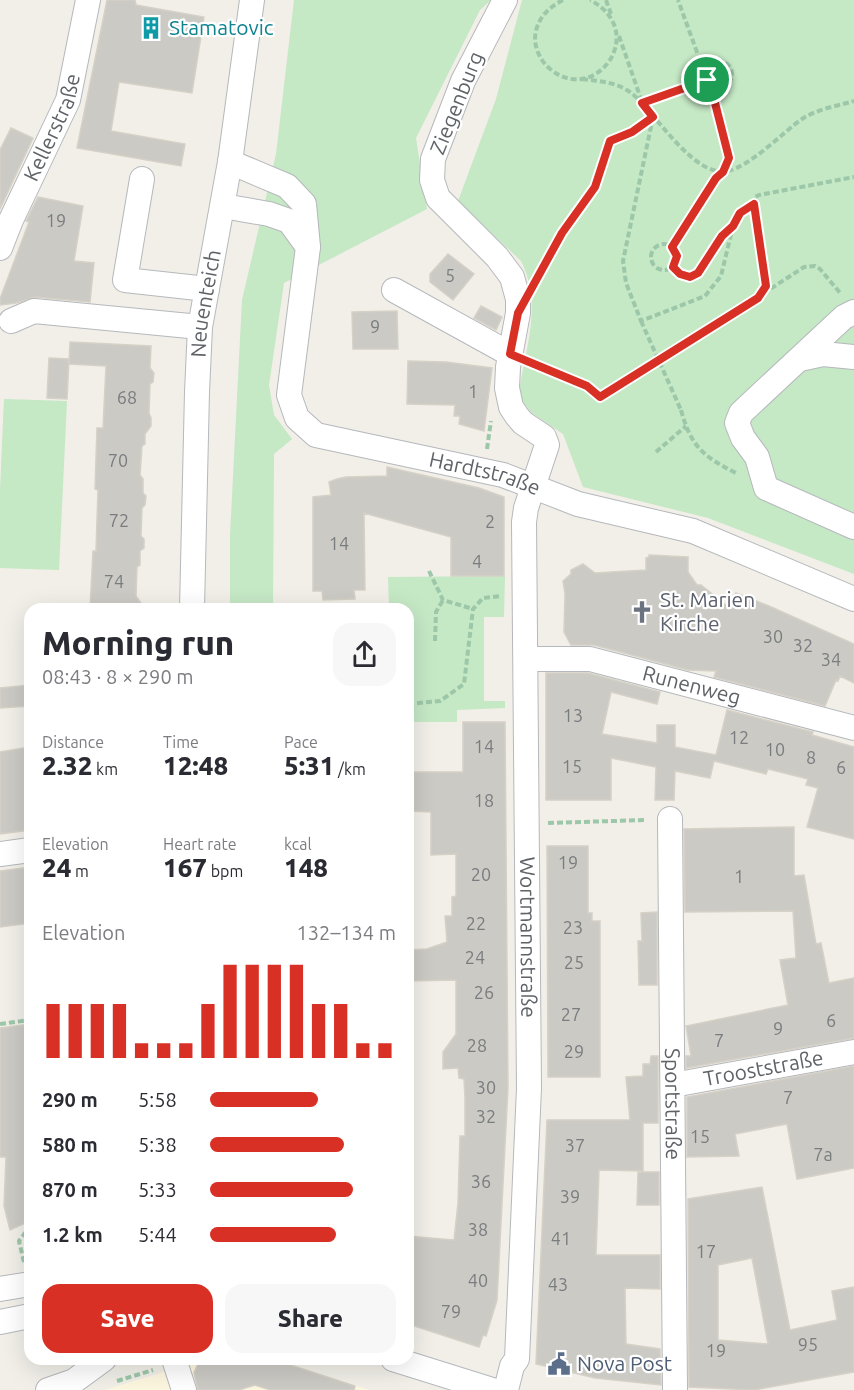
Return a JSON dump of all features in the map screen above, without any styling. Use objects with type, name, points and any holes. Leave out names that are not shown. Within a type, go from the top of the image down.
[{"type":"street","name":"Kellerstraße","points":[[0,248],[68,100],[88,0]]},
{"type":"street","name":"Neuenteich","points":[[192,603],[200,327],[230,162],[252,0]]},
{"type":"street","name":"Ziegenburg","points":[[505,0],[463,81],[433,159],[432,180],[438,198],[497,257],[512,277],[518,299],[518,313],[510,354],[507,388],[511,407],[523,423],[544,437],[547,445],[534,485]]},
{"type":"street","name":"Hardtstraße","points":[[230,162],[287,186],[304,204],[308,247],[289,395],[297,418],[316,435],[503,475],[534,485],[578,504],[693,531],[848,592]]},
{"type":"street","points":[[142,178],[125,280],[207,289]]},
{"type":"street","points":[[223,206],[269,214],[289,221],[308,247]]},
{"type":"street","points":[[394,290],[510,354]]},
{"type":"street","points":[[11,321],[34,311],[200,327]]},
{"type":"street","points":[[852,313],[831,329],[741,413],[737,423],[743,438],[757,457],[766,488],[854,527]]},
{"type":"street","points":[[800,359],[823,354],[854,357]]},
{"type":"street","name":"Wortmannstraße","points":[[506,1390],[512,1366],[517,1359],[529,1088],[524,522],[526,507],[534,485]]},
{"type":"street","name":"Runenweg","points":[[526,659],[590,659],[854,728]]},
{"type":"street","name":"Sportstraße","points":[[670,819],[675,1390]]},
{"type":"street","points":[[0,854],[24,851]]},
{"type":"street","name":"Trooststraße","points":[[673,1085],[854,1052]]},
{"type":"street","points":[[0,1289],[24,1285]]},
{"type":"street","points":[[0,1322],[24,1317]]},
{"type":"street","points":[[48,1390],[74,1382],[96,1365]]},
{"type":"street","points":[[176,1365],[184,1390]]},
{"type":"street","points":[[412,1365],[492,1390]]},
{"type":"path","points":[[563,0],[552,6],[537,26],[535,39],[537,51],[544,64],[554,74],[568,79],[610,83],[629,91],[695,159],[704,166],[723,172]]},
{"type":"path","points":[[582,79],[602,71],[614,54],[617,40],[615,26],[609,15],[590,0]]},
{"type":"path","points":[[606,0],[642,103]]},
{"type":"path","points":[[679,1],[714,99],[729,158],[723,172]]},
{"type":"path","points":[[715,62],[723,62],[732,71],[731,79],[726,86],[717,87],[707,80],[706,71],[715,62]]},
{"type":"path","points":[[642,103],[707,80]]},
{"type":"path","points":[[672,247],[716,178],[723,172],[739,167],[805,117],[854,101]]},
{"type":"path","points":[[518,313],[562,233],[595,187],[610,141],[632,132],[653,117]]},
{"type":"path","points":[[653,117],[623,261],[626,284],[696,445],[711,460],[766,488]]},
{"type":"path","points":[[758,298],[766,286],[754,204],[755,197],[854,177]]},
{"type":"path","points":[[641,321],[705,296],[721,276],[733,226],[740,213],[754,204]]},
{"type":"path","points":[[673,267],[680,274],[690,277],[698,273],[722,236],[733,226]]},
{"type":"path","points":[[665,244],[672,247],[677,256],[673,267],[660,270],[654,265],[651,257],[657,246],[665,244]]},
{"type":"path","points":[[510,354],[587,386],[600,397],[804,267],[815,266],[840,290],[852,313]]},
{"type":"path","points":[[656,452],[686,426]]},
{"type":"path","points":[[429,571],[443,600],[473,609]]},
{"type":"path","points":[[414,703],[440,701],[464,684],[473,609],[483,598],[525,593]]},
{"type":"path","points":[[435,641],[436,612],[443,600]]},
{"type":"path","points":[[527,823],[670,819]]},
{"type":"path","points":[[0,1024],[24,1021]]},
{"type":"path","points":[[19,1241],[24,1234]]},
{"type":"path","points":[[110,1383],[163,1365]]},
{"type":"shaded area","points":[[186,1365],[292,1365],[369,1390],[105,1390]]},
{"type":"green space","points":[[294,0],[491,0],[480,10],[416,138],[427,209],[284,283],[269,385],[274,415],[292,439],[274,454],[273,603],[230,603],[230,535],[242,300],[276,154]]},
{"type":"green space","points":[[522,0],[854,0],[854,574],[708,518],[583,487],[563,434],[532,413],[523,402],[520,386],[532,307],[527,276],[521,261],[458,201],[496,99]]},
{"type":"green space","points":[[4,399],[67,401],[59,570],[0,568],[0,490]]},
{"type":"green space","points":[[505,576],[504,617],[484,617],[484,701],[505,701],[505,708],[457,710],[457,722],[414,722],[414,603],[389,603],[388,577]]},
{"type":"building","points":[[107,0],[135,0],[136,5],[204,17],[192,93],[119,82],[111,131],[185,144],[181,166],[77,148]]},
{"type":"building","points":[[11,128],[33,138],[0,209],[0,150]]},
{"type":"building","points":[[38,197],[83,206],[74,261],[94,263],[90,302],[35,297],[0,305],[0,299],[29,222],[26,221]]},
{"type":"building","points":[[448,254],[474,274],[453,300],[430,282],[430,274]]},
{"type":"building","points":[[481,306],[502,317],[496,330],[474,318]]},
{"type":"building","points":[[397,311],[398,349],[353,349],[352,312]]},
{"type":"building","points":[[70,342],[151,346],[150,368],[154,373],[153,382],[150,384],[151,426],[145,434],[145,444],[142,446],[140,475],[143,479],[143,493],[146,496],[145,505],[142,508],[141,536],[144,539],[144,548],[140,551],[140,565],[137,567],[136,596],[141,603],[90,603],[93,551],[96,551],[97,428],[103,428],[106,366],[69,364]]},
{"type":"building","points":[[49,358],[69,359],[67,399],[47,398]]},
{"type":"building","points":[[408,361],[446,362],[492,368],[484,431],[459,424],[460,416],[454,416],[455,405],[407,404]]},
{"type":"building","points":[[387,467],[479,488],[504,497],[504,576],[451,576],[451,537],[364,513],[365,590],[354,590],[355,599],[323,600],[322,591],[313,591],[313,497],[331,495],[329,482],[337,479],[387,476]]},
{"type":"building","points":[[649,555],[688,557],[688,572],[697,585],[701,585],[730,608],[736,593],[854,644],[854,683],[840,676],[825,706],[714,677],[716,671],[688,670],[594,645],[571,645],[564,632],[563,581],[571,574],[571,570],[583,564],[595,573],[646,570],[646,558]]},
{"type":"building","points":[[546,673],[588,673],[660,692],[657,704],[611,692],[602,734],[657,743],[657,725],[675,725],[675,747],[716,755],[727,710],[813,732],[812,735],[854,747],[854,839],[807,827],[818,788],[806,785],[808,779],[768,769],[766,774],[714,761],[710,778],[675,771],[674,800],[655,800],[656,767],[611,758],[611,800],[546,800]]},
{"type":"building","points":[[24,686],[24,706],[0,708],[0,688]]},
{"type":"building","points":[[463,722],[505,722],[508,1088],[497,1300],[486,1336],[483,1335],[479,1347],[414,1326],[414,1237],[454,1240],[458,1203],[460,1136],[465,1136],[465,1098],[464,1079],[459,1078],[458,1068],[443,1069],[443,1052],[456,1034],[456,980],[414,981],[414,950],[427,949],[447,942],[445,916],[452,916],[452,897],[456,896],[456,854],[431,855],[431,812],[414,811],[414,772],[463,772]]},
{"type":"building","points":[[24,748],[24,831],[0,834],[0,752]]},
{"type":"building","points":[[794,827],[794,876],[804,875],[816,944],[821,943],[829,983],[854,978],[854,1038],[686,1068],[686,1056],[691,1056],[686,1026],[788,1005],[780,960],[796,958],[793,911],[685,912],[684,829]]},
{"type":"building","points":[[547,846],[588,846],[588,913],[592,913],[592,921],[600,921],[600,1077],[548,1077]]},
{"type":"building","points":[[24,868],[24,924],[0,927],[0,871]]},
{"type":"building","points":[[657,912],[657,985],[639,985],[638,941],[642,941],[641,913]]},
{"type":"building","points":[[24,1025],[24,1224],[10,1230],[4,1206],[6,1157],[0,1157],[0,1028]]},
{"type":"building","points":[[651,1056],[658,1056],[658,1123],[643,1123],[643,1171],[599,1170],[596,1255],[660,1255],[660,1289],[625,1288],[626,1344],[660,1349],[661,1385],[595,1378],[536,1364],[547,1120],[630,1120],[626,1077],[643,1076],[643,1064],[650,1064]]},
{"type":"building","points":[[854,1066],[854,1168],[797,1179],[787,1124],[735,1134],[739,1156],[687,1157],[687,1097]]},
{"type":"building","points":[[638,1172],[659,1172],[659,1205],[637,1205]]},
{"type":"building","points":[[762,1187],[790,1330],[837,1320],[832,1291],[854,1287],[854,1372],[754,1390],[689,1387],[688,1199]],"holes":[[[752,1258],[768,1344],[718,1340],[718,1265]]]},
{"type":"building","points":[[197,1365],[290,1365],[355,1386],[354,1390],[270,1390],[255,1385],[239,1390],[198,1390],[194,1373]]},
{"type":"place","name":"Stamatovic","points":[[151,28]]},
{"type":"place","name":"St. Marien Kirche","points":[[642,612]]},
{"type":"place","name":"Nova Post","points":[[559,1364]]},
{"type":"route","points":[[707,80],[729,158],[723,172],[716,178],[672,247],[677,256],[673,267],[680,274],[690,277],[698,273],[740,213],[754,204],[766,286],[758,298],[600,397],[587,386],[510,354],[518,313],[562,233],[595,187],[610,141],[632,132],[653,117],[642,103],[707,80]]}]
